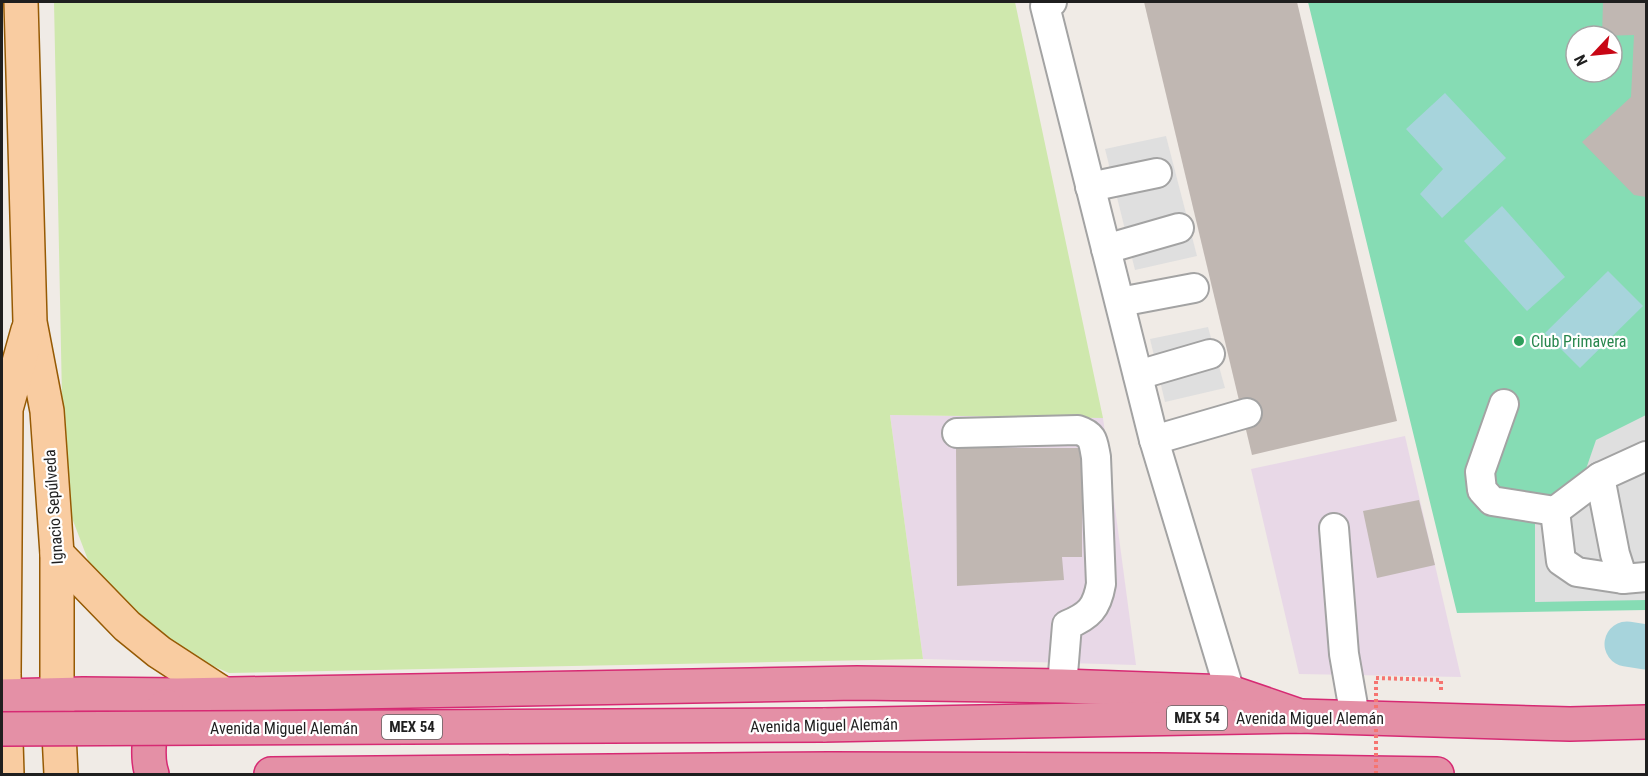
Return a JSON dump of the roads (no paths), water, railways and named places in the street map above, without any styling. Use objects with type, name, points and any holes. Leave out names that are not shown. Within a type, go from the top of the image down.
[{"type":"highway","points":[[3,696],[857,683],[1230,692],[1300,716]]},
{"type":"highway","points":[[152,774],[150,733],[156,716],[178,695]]},
{"type":"highway","name":"Avenida Miguel Alemán","points":[[2,729],[823,725],[1300,716],[1570,724],[1647,722]]},
{"type":"highway","points":[[271,774],[829,769],[1437,774]]},
{"type":"main road","name":"Ignacio Sepúlveda","points":[[15,13],[30,322],[46,411],[57,554],[57,694],[61,774]]},
{"type":"main road","name":"Ignacio Sepúlveda","points":[[7,774],[3,696],[4,442],[6,409],[30,322]]},
{"type":"main road","points":[[57,554],[127,626],[159,652],[222,693]]},
{"type":"lane","points":[[1052,2],[1045,6],[1154,440],[1230,692]]},
{"type":"lane","points":[[1090,187],[1157,172]]},
{"type":"lane","points":[[1106,249],[1179,228]]},
{"type":"lane","points":[[1120,302],[1194,288]]},
{"type":"lane","points":[[1138,375],[1210,354]]},
{"type":"lane","points":[[1504,404],[1480,472],[1482,490],[1492,501],[1555,511],[1600,477],[1647,456]]},
{"type":"lane","points":[[1154,440],[1247,413]]},
{"type":"lane","points":[[957,433],[1078,430],[1088,433],[1093,439],[1096,457],[1101,584],[1098,598],[1090,611],[1082,619],[1067,626],[1062,687]]},
{"type":"lane","points":[[1600,477],[1615,554],[1635,578]]},
{"type":"lane","points":[[1555,511],[1561,561],[1577,572],[1635,578]]},
{"type":"lane","points":[[1334,528],[1344,654],[1354,717]]},
{"type":"water","points":[[1445,93],[1506,158],[1442,218],[1420,194],[1443,169],[1406,129]]},
{"type":"water","points":[[1502,206],[1565,277],[1527,311],[1464,241]]},
{"type":"water","points":[[1608,271],[1643,306],[1580,368],[1545,333]]},
{"type":"waterway","points":[[1627,644],[1646,647]]},
{"type":"place","name":"Club Primavera","points":[[1519,341]]}]
